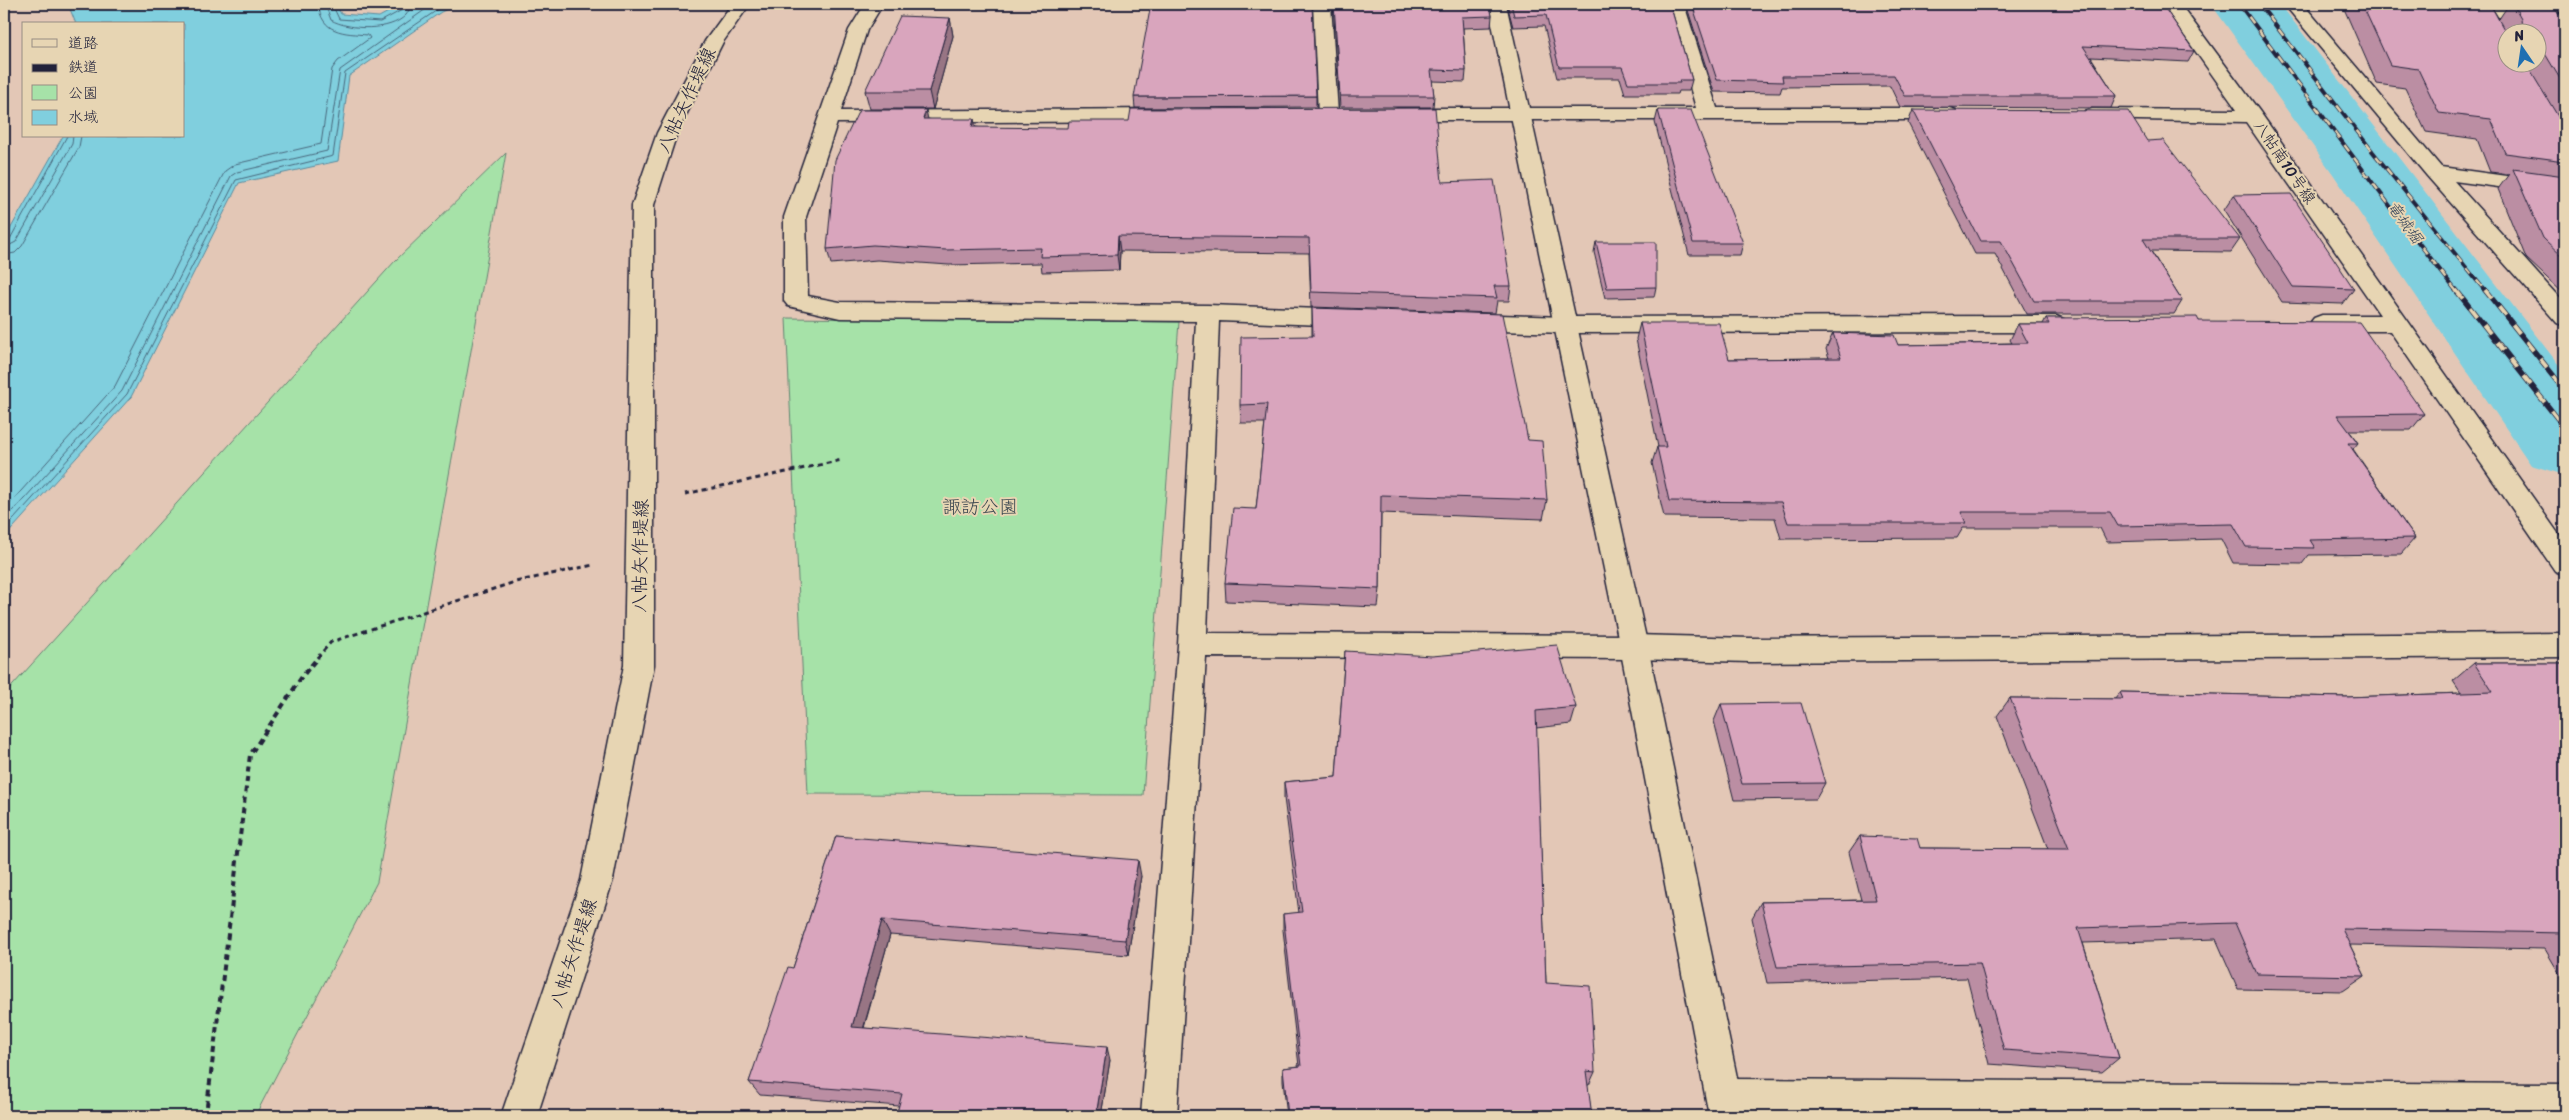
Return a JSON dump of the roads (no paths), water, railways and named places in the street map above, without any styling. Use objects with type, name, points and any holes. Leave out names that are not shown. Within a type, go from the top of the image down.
[{"type":"street","name":"八帖矢作堤線","points":[[519,1116],[597,880],[639,665],[643,205],[667,132],[714,41],[741,4]]},
{"type":"street","points":[[874,4],[858,30],[795,217],[796,301],[840,310],[1208,313],[1367,318]]},
{"type":"street","points":[[1322,4],[1328,114]]},
{"type":"street","points":[[1497,4],[1634,647],[1725,1107],[2565,1102]]},
{"type":"street","points":[[1675,4],[1708,113]]},
{"type":"street","name":"八帖南10号線","points":[[2171,4],[2253,116],[2395,323],[2565,564]]},
{"type":"street","points":[[2293,4],[2434,172],[2565,318]]},
{"type":"street","points":[[2449,4],[2565,20]]},
{"type":"street","points":[[1376,114],[1521,116],[1708,113],[1966,114]]},
{"type":"street","points":[[829,117],[1188,115]]},
{"type":"street","points":[[2075,115],[2253,116]]},
{"type":"street","points":[[2434,172],[2565,190]]},
{"type":"street","points":[[1159,1116],[1192,645],[1208,313]]},
{"type":"street","points":[[1446,321],[1565,325],[2076,324]]},
{"type":"street","points":[[2295,323],[2395,323]]},
{"type":"street","points":[[1192,645],[1634,647],[1760,650],[2565,645]]},
{"type":"water","points":[[68,4],[336,4],[341,14],[379,17],[403,4],[458,4],[441,12],[349,76],[338,161],[239,183],[131,397],[4,538],[4,240],[62,138],[185,138],[185,22],[75,22]]},
{"type":"waterway","name":"竜城堀","points":[[2245,4],[2363,161],[2565,441]]},
{"type":"railway","points":[[2239,4],[2390,206],[2457,292]]},
{"type":"railway","points":[[2259,4],[2373,152],[2486,292]]},
{"type":"railway","points":[[2456,290],[2565,428]]},
{"type":"railway","points":[[2485,290],[2565,390]]},
{"type":"park label","name":"諏訪公園","points":[[980,506]]}]
